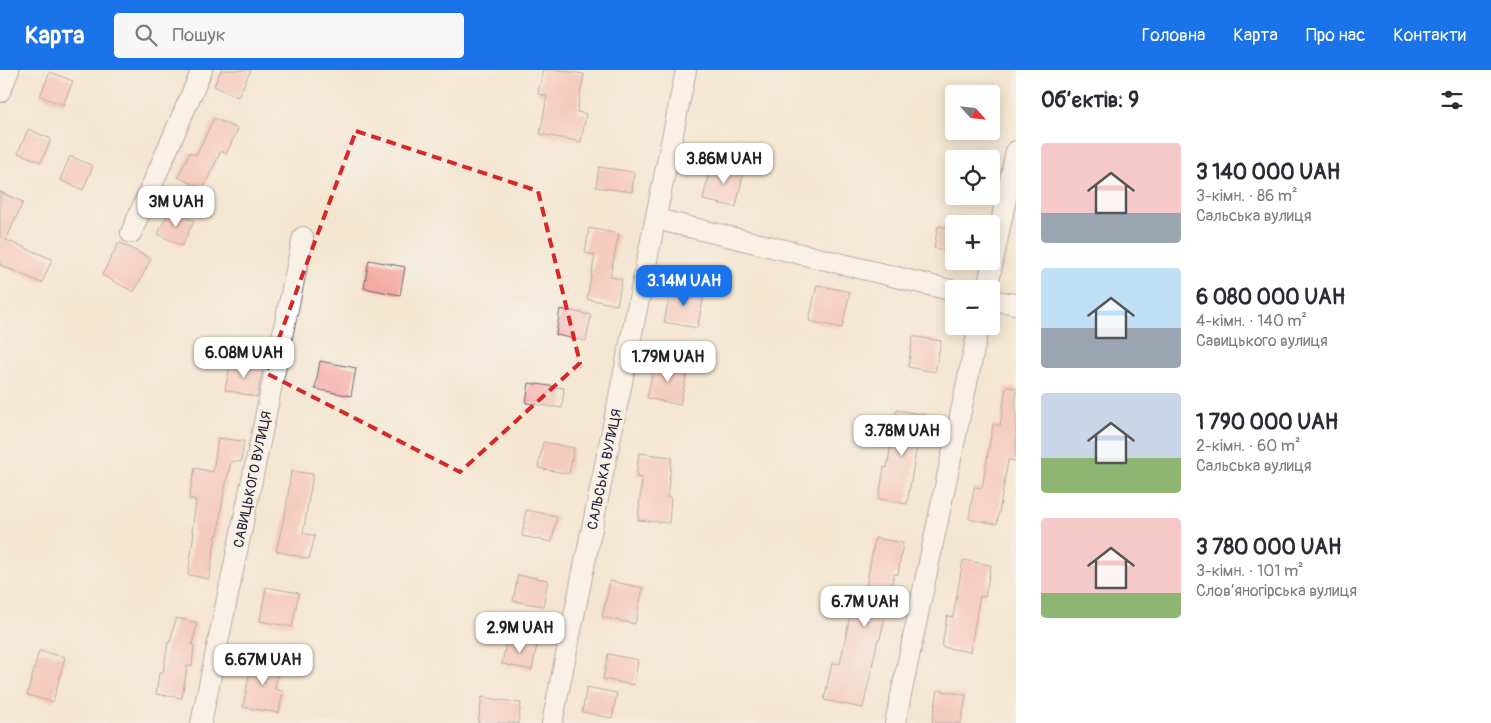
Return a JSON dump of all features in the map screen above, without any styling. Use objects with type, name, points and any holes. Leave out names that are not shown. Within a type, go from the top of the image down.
[{"type":"street","points":[[0,92],[9,70]]},
{"type":"street","points":[[131,233],[202,70]]},
{"type":"street","name":"САЛЬСЬКА ВУЛИЦЯ","points":[[552,723],[686,70]]},
{"type":"street","points":[[989,280],[1016,151]]},
{"type":"street","points":[[656,219],[945,289]]},
{"type":"street","name":"САВИЦЬКОГО ВУЛИЦЯ","points":[[200,723],[303,237]]},
{"type":"street","points":[[1000,301],[1016,304]]},
{"type":"street","points":[[895,723],[977,335]]},
{"type":"highlighted area","points":[[356,131],[538,191],[580,363],[460,472],[266,373]]},
{"type":"building","points":[[221,70],[251,70],[238,97],[214,86]]},
{"type":"building","points":[[543,70],[560,70],[584,74],[577,112],[586,114],[581,142],[540,134],[547,96],[538,94]]},
{"type":"building","points":[[50,72],[73,81],[63,105],[40,96]]},
{"type":"building","points":[[214,118],[238,129],[226,154],[221,151],[203,189],[178,177],[190,152],[196,155]]},
{"type":"building","points":[[28,129],[51,139],[41,162],[18,153]]},
{"type":"building","points":[[70,156],[93,166],[83,190],[60,180]]},
{"type":"building","points":[[711,163],[744,170],[736,207],[703,200]]},
{"type":"building","points":[[599,167],[634,172],[632,192],[596,187]]},
{"type":"building","points":[[0,192],[23,202],[6,240],[52,259],[42,283],[0,265]]},
{"type":"building","points":[[169,210],[194,221],[182,246],[158,234]]},
{"type":"building","points":[[938,226],[945,227],[945,250],[934,248]]},
{"type":"building","points":[[589,228],[619,234],[610,277],[622,279],[617,305],[587,299],[595,255],[585,253]]},
{"type":"building","points":[[119,242],[151,259],[134,292],[102,275]]},
{"type":"building","points":[[369,260],[405,267],[400,295],[364,288]]},
{"type":"building","points":[[672,285],[705,292],[697,328],[664,322]]},
{"type":"building","points":[[817,285],[850,292],[842,328],[809,321]]},
{"type":"building","points":[[560,309],[591,315],[586,341],[556,335]]},
{"type":"building","points":[[913,336],[941,341],[935,372],[908,367]]},
{"type":"building","points":[[231,360],[263,367],[257,397],[225,390]]},
{"type":"building","points":[[320,361],[356,368],[351,396],[315,389]]},
{"type":"building","points":[[655,361],[688,368],[680,405],[647,398]]},
{"type":"building","points":[[529,383],[564,388],[562,408],[526,403]]},
{"type":"building","points":[[1006,387],[1016,388],[1016,461],[1008,460],[997,524],[969,519],[974,487],[982,488],[993,424],[1000,426]]},
{"type":"building","points":[[897,410],[926,415],[920,446],[917,446],[907,504],[879,499],[884,467],[887,468]]},
{"type":"building","points":[[218,438],[244,441],[241,462],[231,461],[209,579],[188,575],[196,500],[189,498],[195,468],[213,472]]},
{"type":"building","points":[[543,442],[574,448],[569,474],[538,468]]},
{"type":"building","points":[[639,453],[672,457],[667,497],[671,497],[669,523],[638,520],[642,478],[636,477]]},
{"type":"building","points":[[291,471],[313,474],[303,533],[315,536],[309,559],[276,551],[286,510]]},
{"type":"building","points":[[526,510],[557,516],[552,542],[522,536]]},
{"type":"building","points":[[875,538],[903,543],[898,574],[894,574],[863,708],[824,700],[832,663],[840,664],[854,596],[864,598]]},
{"type":"building","points":[[963,560],[991,565],[985,597],[980,596],[970,652],[942,647],[947,616],[953,617]]},
{"type":"building","points":[[518,575],[548,580],[543,606],[513,601]]},
{"type":"building","points":[[610,581],[643,588],[635,624],[602,617]]},
{"type":"building","points":[[266,587],[299,593],[292,627],[260,621]]},
{"type":"building","points":[[176,618],[197,623],[192,645],[194,645],[192,666],[187,666],[182,698],[156,694],[159,673],[163,673],[168,642],[170,642]]},
{"type":"building","points":[[507,639],[537,644],[532,670],[502,664]]},
{"type":"building","points":[[39,651],[65,657],[53,702],[27,695]]},
{"type":"building","points":[[608,654],[638,660],[634,685],[603,679]]},
{"type":"building","points":[[253,655],[279,659],[275,689],[283,691],[279,713],[243,707]]},
{"type":"building","points":[[587,687],[617,693],[612,718],[582,712]]},
{"type":"building","points":[[938,690],[966,695],[961,723],[932,723]]},
{"type":"building","points":[[482,697],[521,703],[518,723],[478,723]]}]
